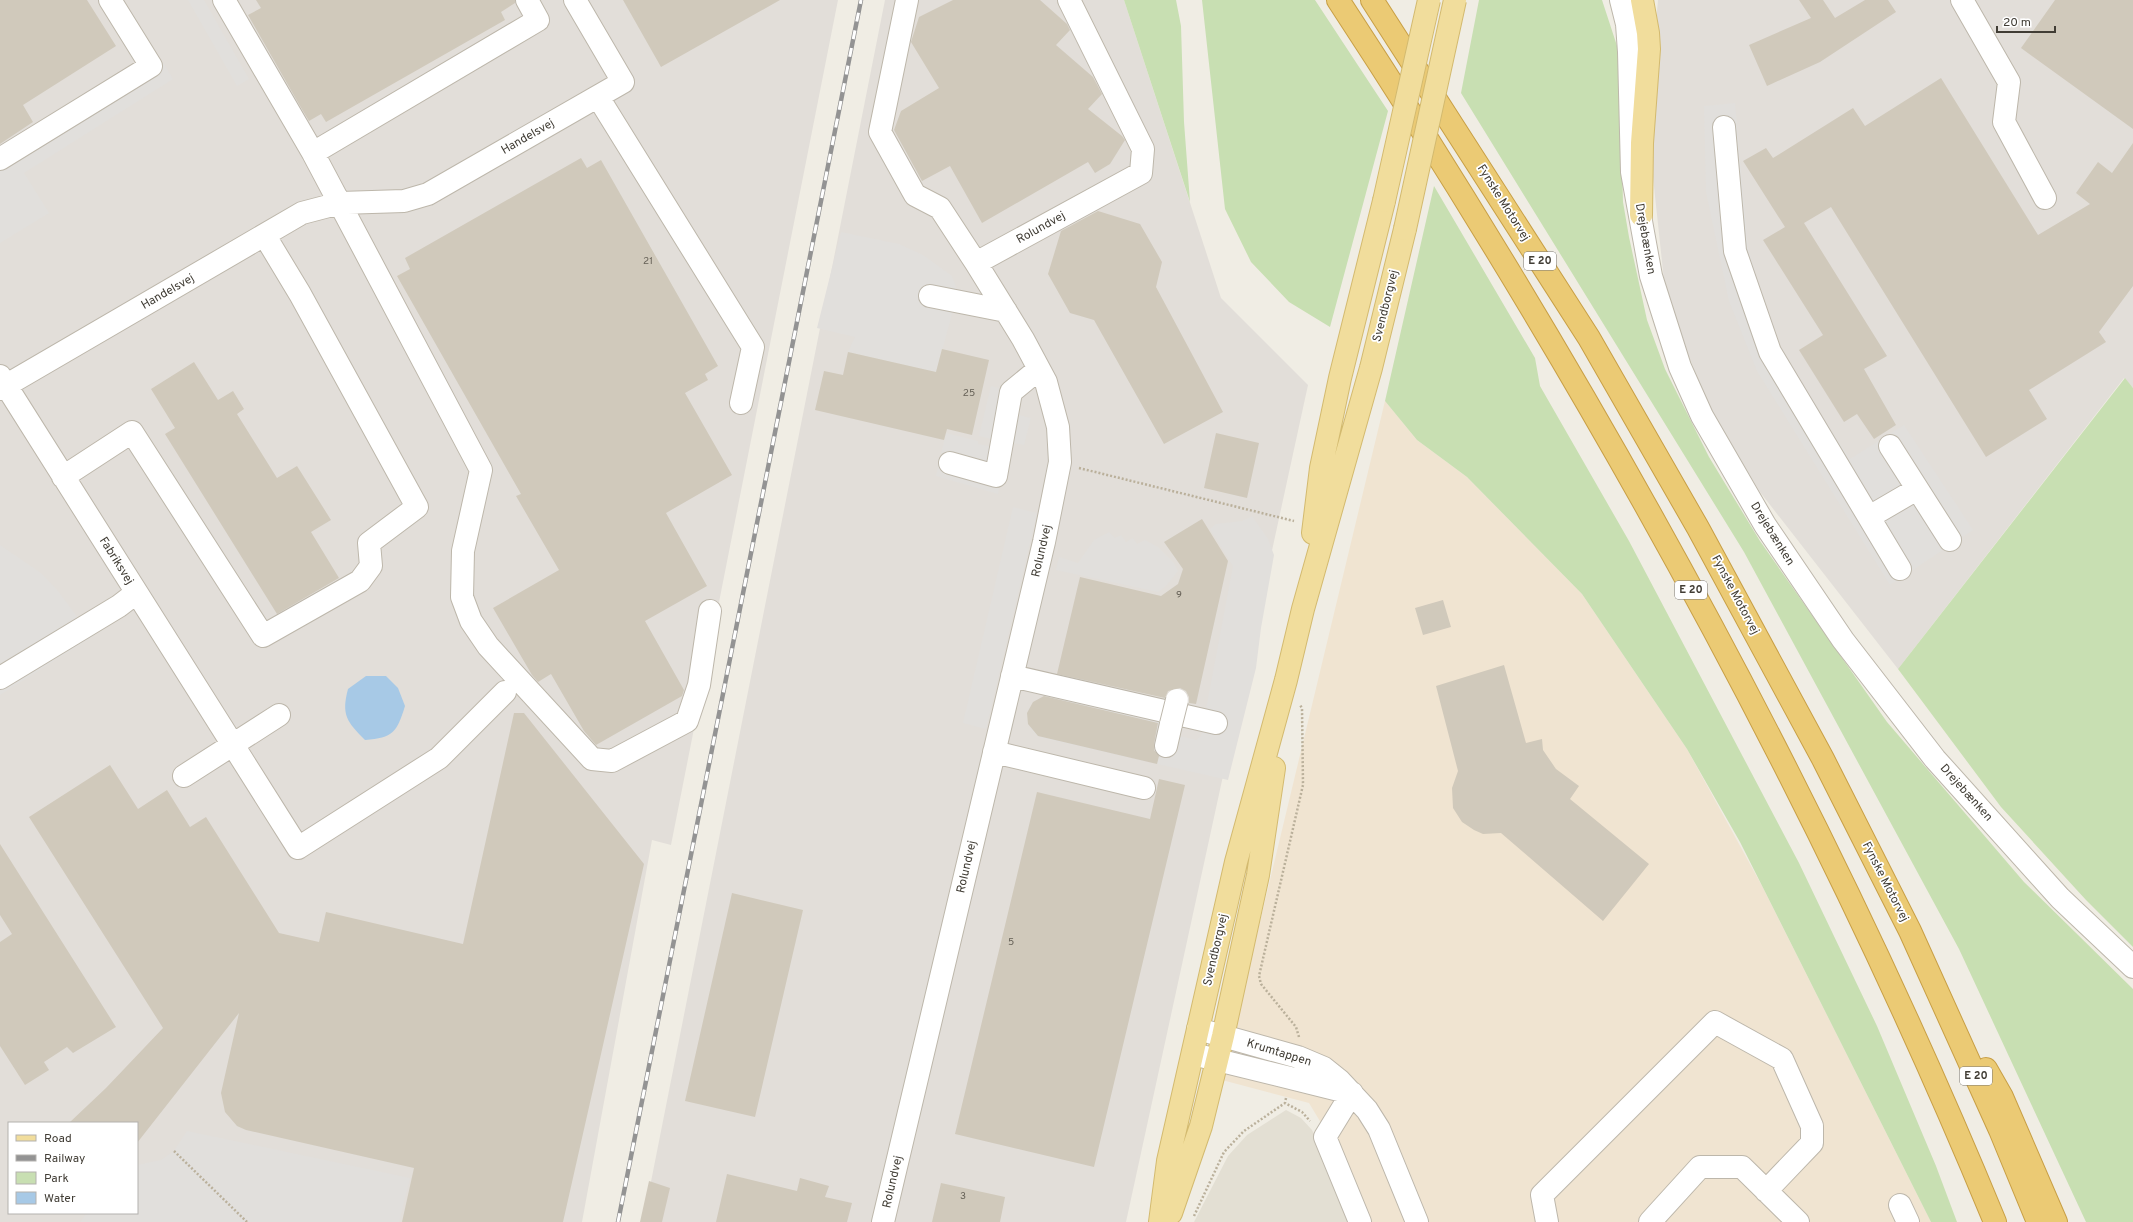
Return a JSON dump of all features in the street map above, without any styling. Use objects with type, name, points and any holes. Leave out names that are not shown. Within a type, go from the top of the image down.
[{"type":"highway","name":"E 20","points":[[1338,0],[1455,184],[1559,355],[1726,654],[1835,866],[1936,1083],[1992,1217]]},
{"type":"highway","name":"Fynske Motorvej","points":[[1372,0],[1589,338],[1679,494],[1823,759],[1910,931],[2000,1130],[2038,1222]]},
{"type":"highway","points":[[1910,931],[2002,1097],[2056,1222]]},
{"type":"main road","name":"Svendborgvej","points":[[1303,609],[1321,468],[1340,378],[1384,201],[1429,0]]},
{"type":"main road","name":"Svendborgvej","points":[[1160,1222],[1168,1161],[1236,862],[1286,680],[1303,609],[1371,368],[1405,229],[1456,0]]},
{"type":"main road","points":[[1626,1],[1648,33],[1649,48],[1642,143],[1641,215]]},
{"type":"main road","name":"Svendborgvej","points":[[1168,1222],[1201,1126],[1258,875],[1286,680]]},
{"type":"street","points":[[0,159],[151,66],[110,0]]},
{"type":"street","points":[[313,153],[538,20],[527,0]]},
{"type":"street","name":"Handelsvej","points":[[2,383],[265,236],[302,213],[340,203],[404,201],[428,194],[623,82],[575,0]]},
{"type":"street","points":[[906,0],[880,132],[915,195],[940,208],[976,263]]},
{"type":"street","name":"Rolundvej","points":[[883,1222],[1048,524],[1060,462],[1058,427],[1046,382],[1006,311],[976,263],[1141,174],[1143,149],[1068,0]]},
{"type":"street","points":[[227,1],[313,153],[481,470],[463,551],[462,597],[471,621],[488,646],[592,759],[612,761],[687,721],[699,685],[710,612]]},
{"type":"street","points":[[1956,2],[2009,82],[2004,122],[2045,198]]},
{"type":"street","points":[[598,97],[753,347],[741,402]]},
{"type":"street","points":[[1724,127],[1736,251],[1770,352],[1900,569]]},
{"type":"street","name":"Drejebænken","points":[[1641,215],[1651,276],[1680,367],[1702,416],[1765,525],[1843,640],[1935,759],[2060,898],[2133,967]]},
{"type":"street","points":[[63,476],[132,432],[263,636],[360,581],[371,566],[369,543],[417,507],[300,294],[265,236]]},
{"type":"street","points":[[930,296],[1006,311]]},
{"type":"street","points":[[950,463],[996,476],[1011,392],[1039,369]]},
{"type":"street","name":"Fabriksvej","points":[[2,383],[63,476],[231,746],[298,848],[439,758],[505,692]]},
{"type":"street","points":[[1890,446],[1950,540]]},
{"type":"street","points":[[1869,517],[1917,489]]},
{"type":"street","points":[[0,678],[119,606],[136,592]]},
{"type":"street","points":[[1012,676],[1216,723]]},
{"type":"street","points":[[1166,746],[1177,700]]},
{"type":"street","points":[[184,776],[279,715]]},
{"type":"street","points":[[994,752],[1144,788]]},
{"type":"street","points":[[1547,1222],[1542,1195],[1715,1022],[1782,1059],[1812,1126],[1812,1143],[1766,1191]]},
{"type":"street","name":"Krumtappen","points":[[1198,1029],[1298,1057],[1324,1068],[1352,1093],[1367,1110],[1379,1129],[1417,1222]]},
{"type":"street","name":"Krumtappen","points":[[1193,1054],[1352,1093]]},
{"type":"street","points":[[1352,1093],[1325,1137],[1360,1222]]},
{"type":"street","points":[[1650,1222],[1700,1167],[1742,1167],[1798,1222]]},
{"type":"path","points":[[1060,462],[1078,468],[1314,526]]},
{"type":"path","points":[[1286,680],[1302,708],[1303,785],[1259,976],[1261,984],[1296,1027],[1299,1042]]},
{"type":"path","points":[[1191,1222],[1224,1152],[1244,1131],[1285,1104]]},
{"type":"path","points":[[174,1151],[247,1222]]},
{"type":"shaded area","points":[[0,0],[838,0],[671,845],[652,840],[582,1222],[0,1222]]},
{"type":"shaded area","points":[[188,0],[204,0],[249,79],[237,86]]},
{"type":"shaded area","points":[[885,0],[1124,0],[1221,298],[1308,385],[1126,1222],[643,1222]]},
{"type":"shaded area","points":[[1658,0],[2133,0],[2133,388],[2124,378],[1898,669],[1760,492],[1710,409],[1666,299],[1647,121]]},
{"type":"shaded area","points":[[164,64],[173,79],[24,173],[49,213],[0,243],[0,171]]},
{"type":"shaded area","points":[[1735,103],[1748,248],[1778,348],[1850,459],[1904,425],[1973,530],[1890,585],[1757,371],[1729,301],[1706,192],[1704,106]]},
{"type":"shaded area","points":[[841,232],[899,244],[923,255],[952,276],[958,293],[936,372],[848,352],[855,337],[817,328]]},
{"type":"shaded area","points":[[991,386],[1019,393],[1014,414],[1031,418],[1024,445],[1008,442],[998,494],[936,476],[946,433],[978,441],[978,444],[993,447],[995,440],[979,436]]},
{"type":"shaded area","points":[[1385,401],[1417,440],[1467,477],[1582,594],[1687,749],[1762,886],[1931,1222],[1369,1222],[1344,1161],[1309,1103],[1222,1080]]},
{"type":"shaded area","points":[[1013,507],[1037,513],[986,729],[963,723]]},
{"type":"shaded area","points":[[1252,516],[1268,539],[1274,555],[1261,628],[1256,668],[1228,780],[1043,738],[1034,733],[1028,724],[1029,708],[1037,699],[1049,695],[1166,721],[1164,732],[1196,740],[1201,736],[1233,566],[1210,529],[1216,524],[1242,521]]},
{"type":"shaded area","points":[[1109,532],[1115,538],[1121,535],[1126,542],[1133,538],[1137,544],[1145,540],[1158,547],[1174,563],[1178,571],[1166,586],[1158,592],[1056,570],[1059,557],[1078,563],[1094,540]]},
{"type":"shaded area","points":[[0,545],[41,573],[58,591],[92,637],[0,695]]},
{"type":"shaded area","points":[[1286,1110],[1301,1118],[1312,1130],[1325,1155],[1354,1222],[1194,1222],[1228,1156],[1247,1135]]},
{"type":"shaded area","points":[[187,1131],[410,1178],[399,1222],[80,1222],[86,1214],[138,1214],[138,1165],[161,1160],[174,1151]]},
{"type":"green space","points":[[1124,0],[1176,0],[1181,26],[1184,122],[1190,202]]},
{"type":"green space","points":[[1202,0],[1315,0],[1388,111],[1330,327],[1289,302],[1251,262],[1225,209]]},
{"type":"green space","points":[[1479,0],[1602,0],[1619,52],[1623,202],[1647,320],[1665,369],[1709,457],[1760,541],[1887,722],[2024,882],[2133,989],[2133,1222],[2086,1222],[1959,949],[1744,552],[1461,93]]},
{"type":"green space","points":[[1434,186],[1535,358],[1540,386],[1629,541],[1799,863],[1877,1026],[1936,1166],[1957,1222],[1931,1222],[1740,842],[1687,749],[1582,594],[1467,477],[1417,440],[1385,401]]},
{"type":"green space","points":[[2125,378],[2133,388],[2133,947],[2086,900],[2001,807],[1898,669]]},
{"type":"water","points":[[366,676],[386,676],[398,688],[405,706],[396,728],[382,738],[365,740],[347,718],[345,705],[348,689]]},
{"type":"building","points":[[0,0],[87,0],[116,46],[23,105],[33,122],[0,144]]},
{"type":"building","points":[[256,0],[515,0],[515,3],[501,12],[505,20],[326,122],[321,114],[309,121],[300,106],[248,15],[261,8]]},
{"type":"building","points":[[623,0],[780,0],[661,67]]},
{"type":"building","points":[[953,0],[1040,0],[1067,24],[1070,30],[1056,45],[1093,77],[1102,94],[1088,109],[1125,140],[1110,164],[1095,173],[1088,162],[982,223],[950,166],[922,181],[894,130],[901,111],[939,88],[911,42],[919,17]]},
{"type":"building","points":[[1799,0],[1823,0],[1835,18],[1865,0],[1888,0],[1896,12],[1820,62],[1767,86],[1749,45],[1811,18]]},
{"type":"building","points":[[2055,0],[2133,0],[2133,129],[2021,48]]},
{"type":"building","points":[[1941,78],[2038,235],[2090,204],[2076,193],[2098,162],[2112,173],[2133,143],[2133,286],[2099,332],[2106,342],[2029,390],[2047,419],[1986,457],[1831,207],[1804,223],[1887,356],[1864,369],[1896,425],[1874,439],[1857,414],[1844,422],[1799,350],[1823,335],[1763,240],[1785,227],[1743,161],[1766,148],[1773,158],[1853,108],[1865,126]]},
{"type":"building","points":[[581,158],[587,168],[601,160],[718,366],[705,374],[708,380],[685,393],[732,475],[666,513],[707,586],[645,621],[684,690],[682,696],[596,745],[584,731],[551,674],[538,682],[532,675],[493,608],[559,570],[516,496],[521,494],[397,276],[410,269],[405,258]]},
{"type":"building","points":[[1098,211],[1140,224],[1162,262],[1156,287],[1223,412],[1164,444],[1094,320],[1070,313],[1048,274],[1061,231]]},
{"type":"building","points":[[942,349],[989,360],[972,435],[947,429],[944,440],[815,410],[824,371],[843,375],[848,352],[936,372]]},
{"type":"building","points":[[194,362],[218,400],[233,391],[244,409],[237,414],[277,478],[297,466],[331,520],[311,532],[339,578],[277,614],[165,434],[175,428],[151,389]]},
{"type":"building","points":[[1216,433],[1259,443],[1247,498],[1204,488]]},
{"type":"building","points":[[1202,519],[1228,561],[1196,704],[1189,703],[1189,697],[1186,691],[1180,688],[1168,691],[1165,698],[1057,674],[1080,577],[1161,596],[1178,584],[1183,569],[1164,542]]},
{"type":"building","points":[[1443,600],[1451,627],[1423,635],[1415,608]]},
{"type":"building","points":[[1504,665],[1526,743],[1542,739],[1543,750],[1556,769],[1579,786],[1570,799],[1649,864],[1603,921],[1501,833],[1483,834],[1474,830],[1462,822],[1453,808],[1452,788],[1458,771],[1436,686]]},
{"type":"building","points":[[1044,696],[1158,723],[1154,744],[1154,750],[1159,756],[1157,764],[1038,736],[1028,724],[1027,713],[1033,702]]},
{"type":"building","points":[[514,713],[524,713],[644,864],[563,1222],[402,1222],[414,1168],[246,1130],[237,1126],[225,1112],[221,1093],[239,1013],[138,1142],[138,1122],[70,1122],[106,1088],[163,1028],[29,817],[110,765],[138,809],[167,790],[190,827],[206,817],[279,933],[319,942],[326,912],[463,944]]},
{"type":"building","points":[[1159,779],[1185,785],[1094,1167],[955,1134],[1037,792],[1150,819]]},
{"type":"building","points":[[0,844],[116,1027],[73,1053],[67,1047],[44,1062],[49,1070],[25,1085],[0,1046],[0,942],[12,934],[0,915]]},
{"type":"building","points":[[732,893],[803,910],[755,1117],[685,1101]]},
{"type":"building","points":[[727,1174],[797,1191],[800,1178],[829,1186],[825,1197],[852,1203],[847,1222],[716,1222]]},
{"type":"building","points":[[649,1181],[670,1188],[662,1222],[640,1222]]},
{"type":"building","points":[[941,1183],[1005,1197],[1000,1222],[932,1222]]},
{"type":"railway","points":[[618,1222],[861,0]]}]
